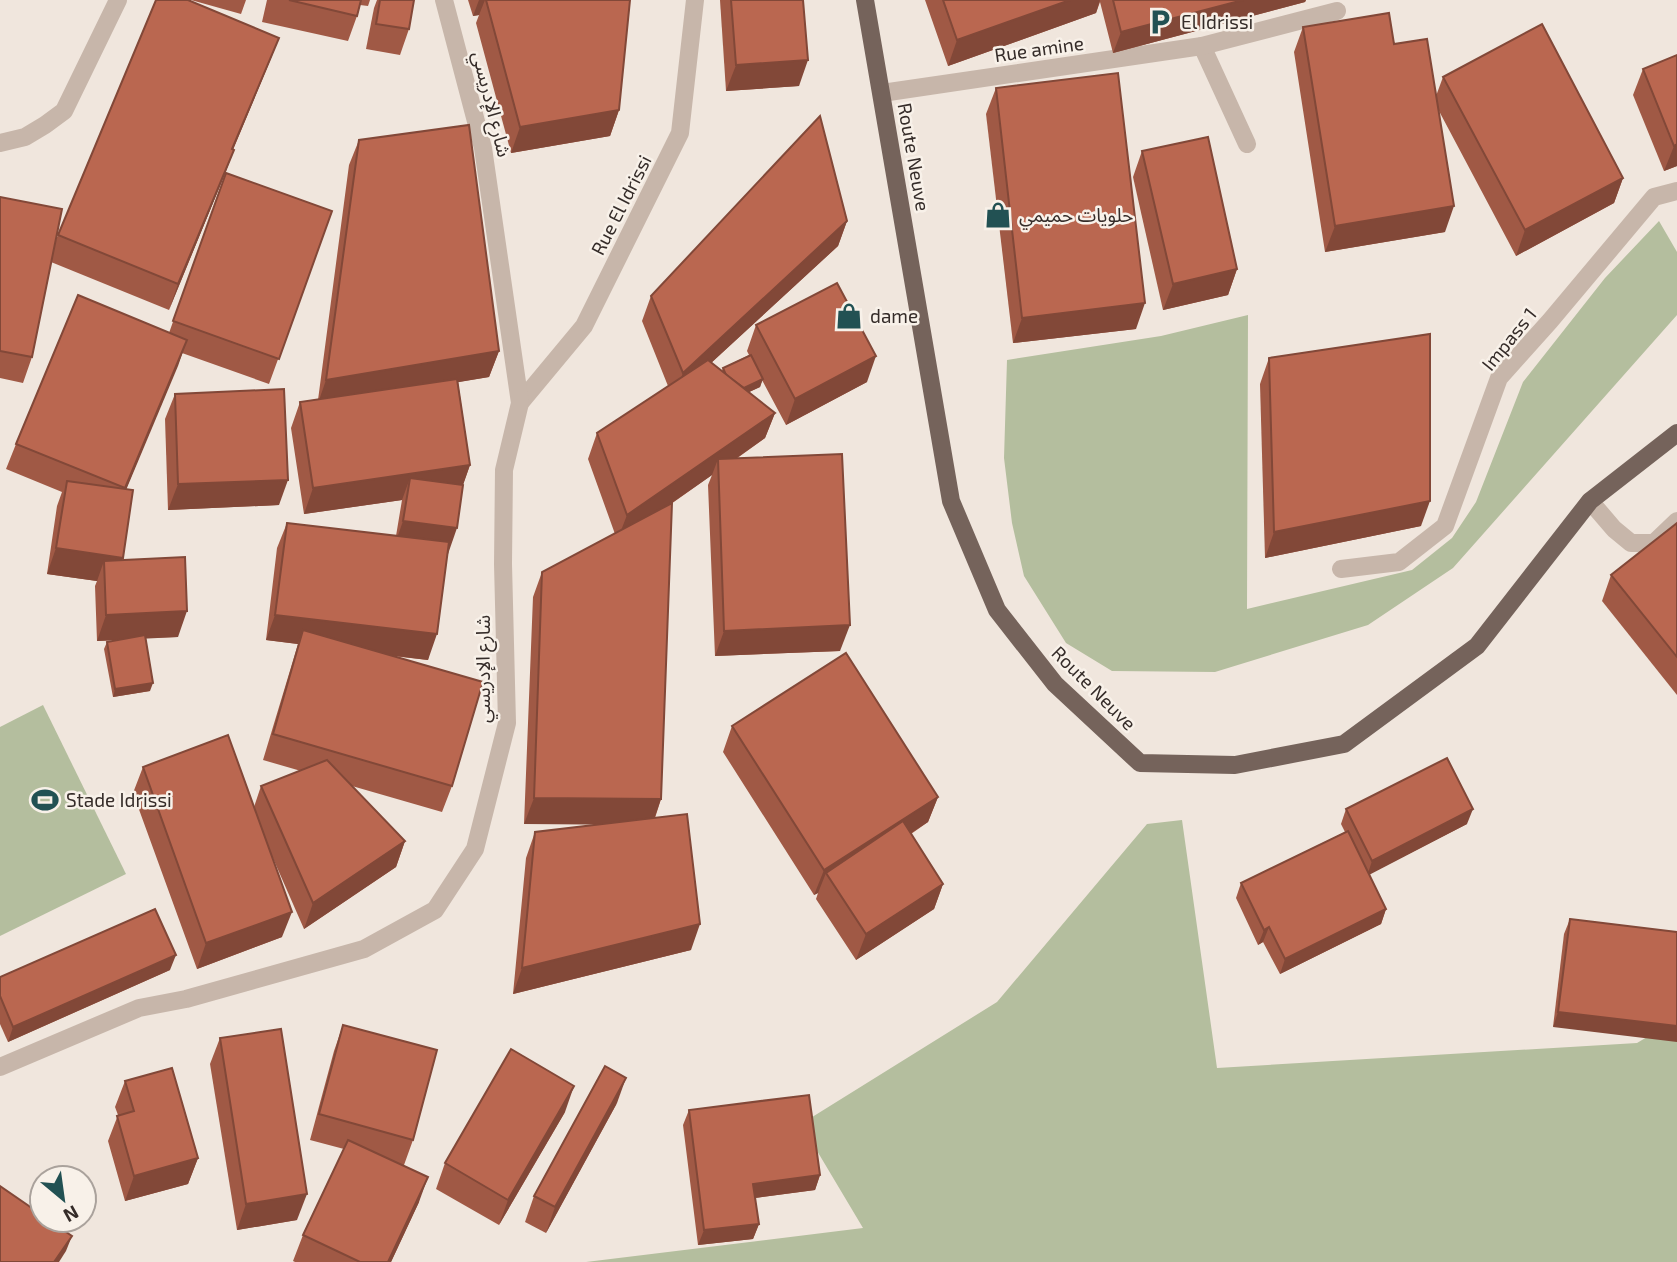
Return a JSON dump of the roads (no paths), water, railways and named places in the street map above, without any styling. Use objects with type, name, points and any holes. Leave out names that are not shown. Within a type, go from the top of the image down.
[{"type":"main road","name":"Route Neuve","points":[[865,0],[951,501],[997,610],[1055,684],[1140,763],[1235,765],[1344,744],[1477,646],[1590,501],[1677,433]]},
{"type":"street","points":[[0,143],[25,137],[64,111],[118,0]]},
{"type":"street","name":"شارع الإدريسي","points":[[0,1067],[139,1008],[187,999],[364,949],[435,910],[475,849],[507,723],[503,565],[505,470],[520,403],[483,148],[444,0]]},
{"type":"street","name":"Rue El Idrissi","points":[[520,403],[584,326],[680,133],[695,0]]},
{"type":"street","name":"Rue amine","points":[[882,93],[1202,46],[1337,11]]},
{"type":"street","points":[[1202,46],[1248,144]]},
{"type":"street","name":"Impass 1","points":[[1341,569],[1399,562],[1445,526],[1499,378],[1567,302],[1654,197],[1677,191]]},
{"type":"street","points":[[1590,501],[1631,543],[1654,542],[1677,521]]},
{"type":"place","name":"El Idrissi","points":[[1160,22]]},
{"type":"place","name":"حلويات حميمي","points":[[998,215]]},
{"type":"place","name":"dame","points":[[849,316]]},
{"type":"place","name":"Stade Idrissi","points":[[45,800]]}]
